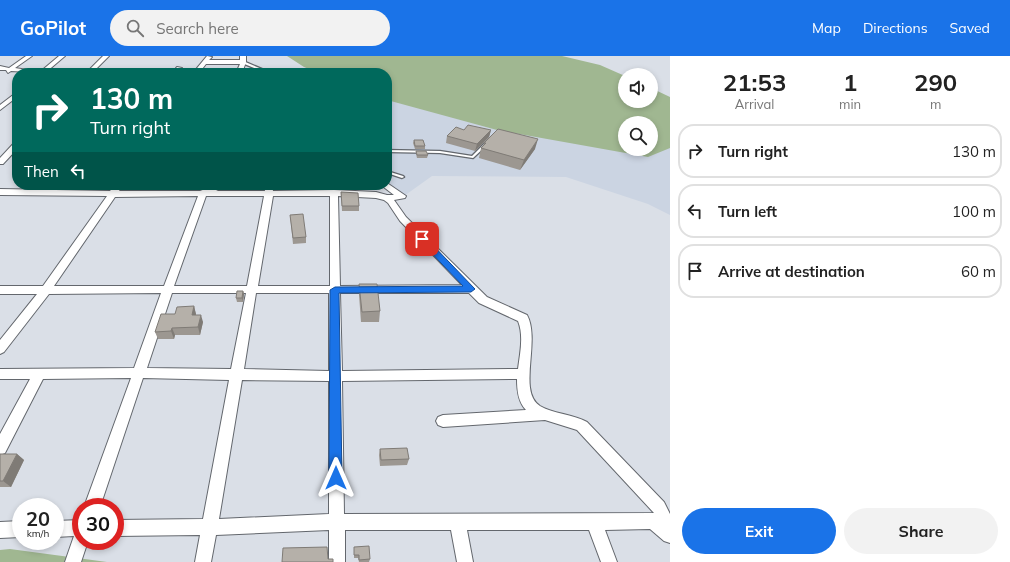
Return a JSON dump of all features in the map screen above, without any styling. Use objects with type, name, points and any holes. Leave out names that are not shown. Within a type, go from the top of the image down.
[{"type":"street","points":[[14,68],[29,56]]},
{"type":"street","points":[[48,68],[62,56]]},
{"type":"street","points":[[94,68],[106,56]]},
{"type":"street","points":[[200,68],[210,56]]},
{"type":"street","points":[[205,62],[243,59]]},
{"type":"street","points":[[0,68],[11,70]]},
{"type":"street","points":[[0,75],[11,70]]},
{"type":"street","points":[[2,105],[12,98]]},
{"type":"street","points":[[0,162],[12,150]]},
{"type":"street","points":[[0,192],[60,190]]},
{"type":"street","points":[[1,349],[46,290],[115,190]]},
{"type":"street","points":[[138,190],[203,193],[252,190]]},
{"type":"street","points":[[95,498],[203,193],[211,190]]},
{"type":"street","points":[[203,562],[269,190]]},
{"type":"street","points":[[285,190],[376,195],[387,198],[402,196],[392,190]]},
{"type":"street","points":[[334,193],[337,562]]},
{"type":"street","points":[[124,528],[209,527],[336,522],[663,521],[664,518],[659,507],[582,426],[574,421],[546,415],[532,409],[527,402],[523,383],[528,334],[523,318],[492,305],[471,289],[403,219],[397,209],[387,198]]},
{"type":"street","points":[[0,290],[471,289]]},
{"type":"street","points":[[0,448],[40,373]]},
{"type":"street","points":[[0,374],[140,373],[335,376],[524,374]]},
{"type":"street","points":[[443,421],[546,415]]},
{"type":"street","points":[[652,521],[670,535]]},
{"type":"street","points":[[458,522],[465,562]]},
{"type":"street","points":[[594,522],[609,562]]},
{"type":"street","points":[[0,530],[12,529]]},
{"type":"street","points":[[73,562],[77,550]]},
{"type":"lane","points":[[243,59],[259,68]]},
{"type":"lane","points":[[392,151],[446,153],[473,157],[492,138]]},
{"type":"lane","points":[[392,174],[402,177]]},
{"type":"shaded area","points":[[459,56],[618,99],[618,108],[658,108],[658,101],[670,101],[670,215],[648,204],[566,177],[432,176],[404,196],[392,188],[392,92]]},
{"type":"green space","points":[[287,56],[562,56],[600,65],[618,73],[618,108],[658,108],[658,91],[670,97],[670,148],[658,153],[658,116],[618,116],[618,152],[497,130],[392,101],[392,68],[306,68]]},
{"type":"green space","points":[[10,549],[107,562],[0,562],[0,550]]},
{"type":"building","points":[[468,125],[491,130],[477,144],[447,136],[456,127],[464,130]]},
{"type":"building","points":[[498,129],[538,139],[524,160],[481,148]]},
{"type":"building","points":[[414,140],[423,140],[425,146],[415,146]]},
{"type":"building","points":[[416,151],[426,151],[428,155],[417,155]]},
{"type":"building","points":[[341,192],[358,193],[359,206],[342,206]]},
{"type":"building","points":[[303,214],[306,237],[293,238],[290,215]]},
{"type":"building","points":[[359,284],[377,284],[380,311],[362,312]]},
{"type":"building","points":[[237,291],[243,291],[242,298],[236,298]]},
{"type":"building","points":[[194,306],[192,315],[201,315],[198,327],[172,328],[171,331],[155,332],[161,314],[175,314],[177,307]]},
{"type":"building","points":[[407,448],[409,459],[381,460],[380,449]]},
{"type":"building","points":[[0,454],[17,454],[3,481],[0,481]]},
{"type":"building","points":[[369,546],[370,559],[359,560],[359,555],[354,555],[354,547]]},
{"type":"building","points":[[327,547],[328,559],[333,559],[333,562],[282,562],[283,548]]},
{"type":"route","points":[[336,478],[335,290],[471,289],[422,239]]}]
